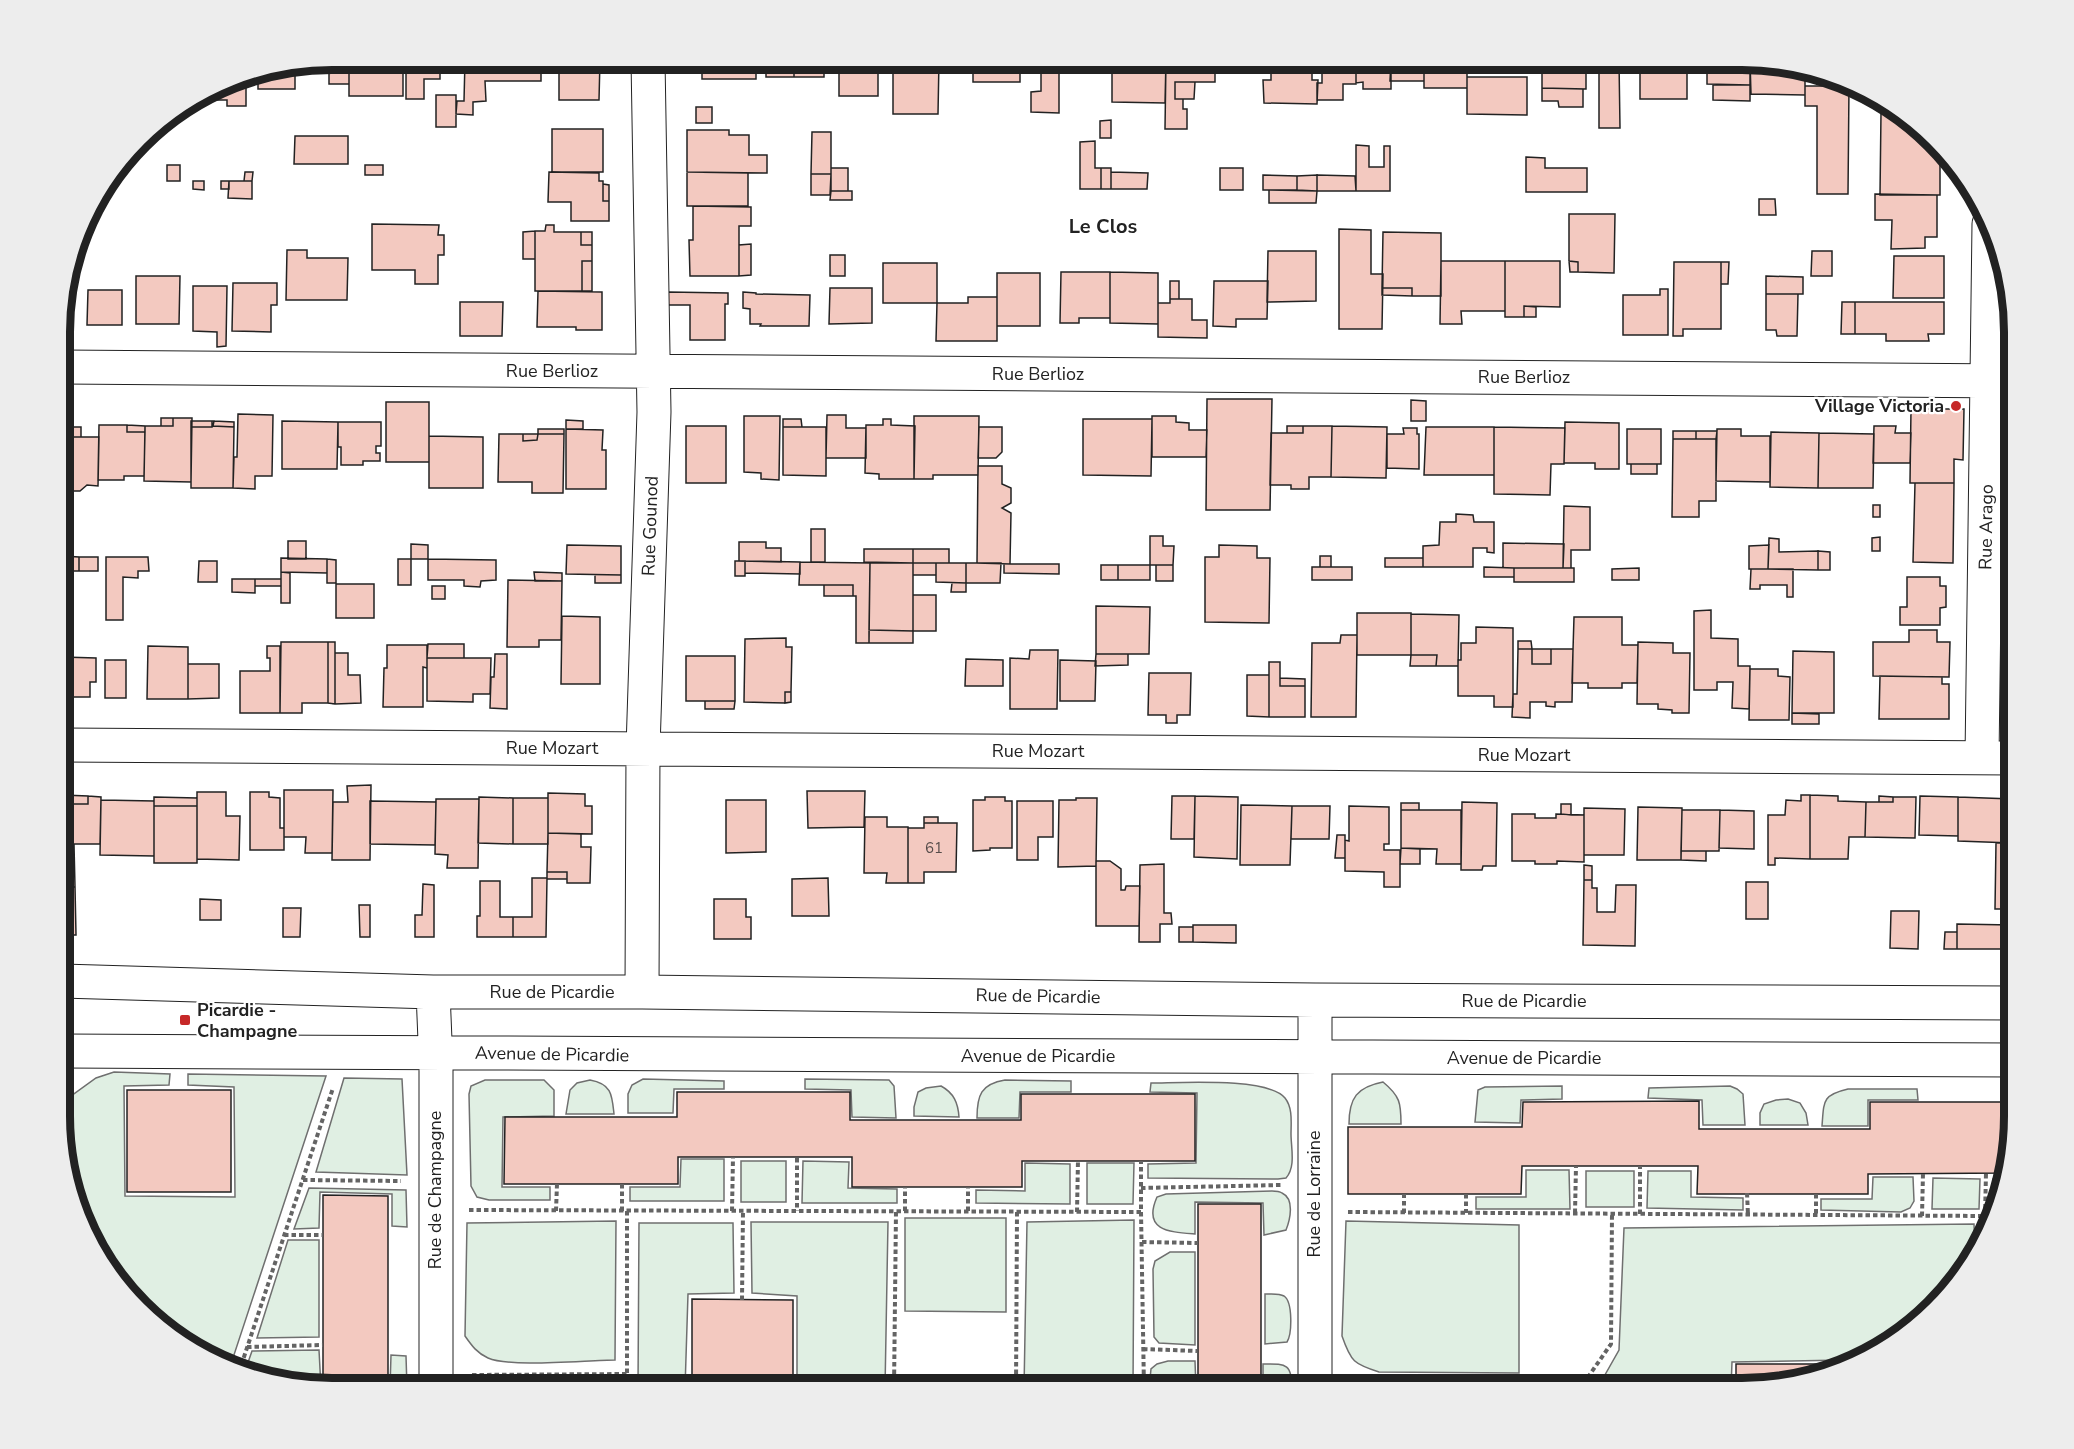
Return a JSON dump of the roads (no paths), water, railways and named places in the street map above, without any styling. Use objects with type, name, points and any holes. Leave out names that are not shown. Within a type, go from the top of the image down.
[{"type":"street","name":"Rue Gounod","points":[[642,992],[643,748],[654,372],[648,70]]},
{"type":"street","name":"Rue Arago","points":[[1991,252],[2001,381],[1998,758]]},
{"type":"street","name":"Rue Berlioz","points":[[70,367],[2001,381]]},
{"type":"street","name":"Rue Mozart","points":[[70,745],[1998,758]]},
{"type":"street","name":"Rue de Picardie","points":[[70,981],[433,992],[642,992],[1315,1000],[2004,1003]]},
{"type":"street","name":"Rue de Champagne","points":[[433,992],[436,1378]]},
{"type":"street","name":"Rue de Lorraine","points":[[1315,1000],[1315,1378]]},
{"type":"street","name":"Avenue de Picardie","points":[[70,1051],[2004,1060]]},
{"type":"place","name":"Village Victoria","points":[[1956,406]]},
{"type":"place","name":"Picardie - Champagne","points":[[185,1020]]},
{"type":"district","name":"Le Clos","points":[[1103,226]]}]
